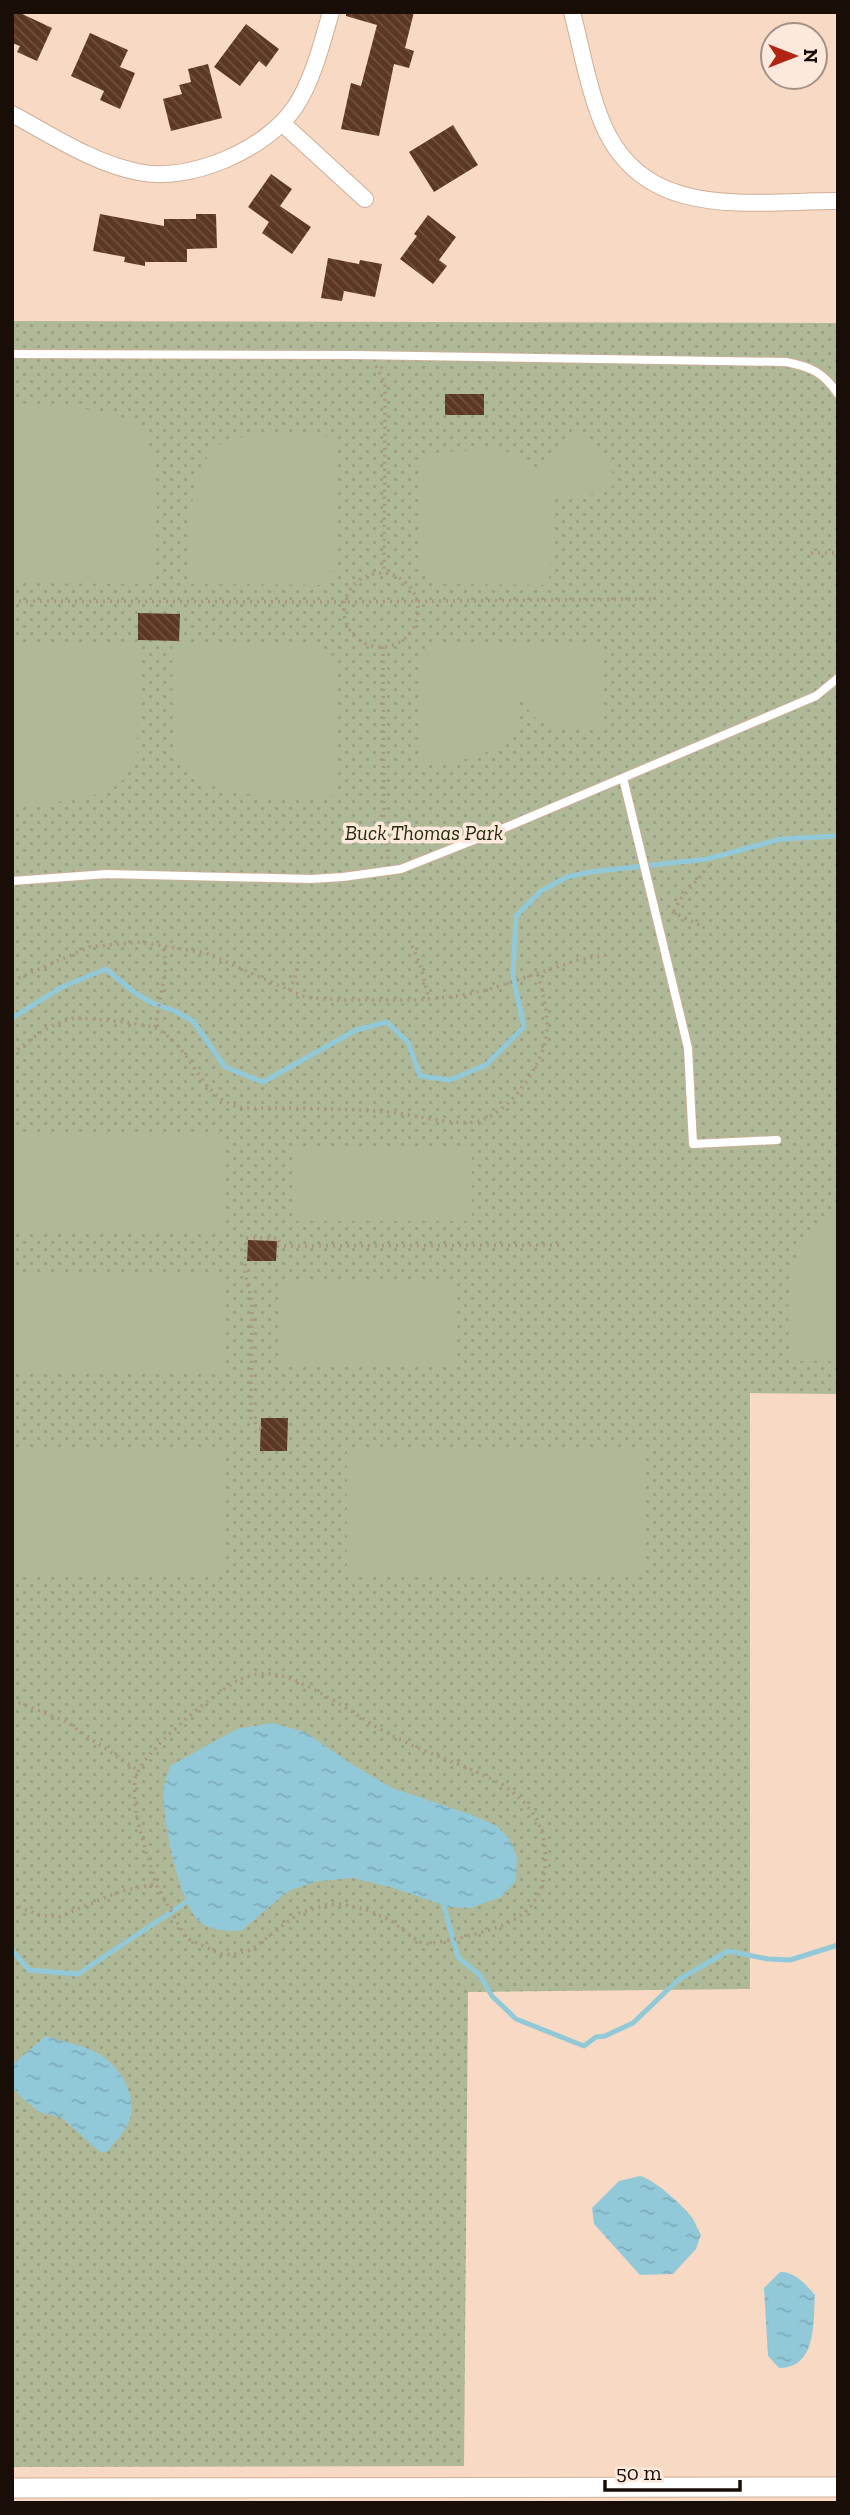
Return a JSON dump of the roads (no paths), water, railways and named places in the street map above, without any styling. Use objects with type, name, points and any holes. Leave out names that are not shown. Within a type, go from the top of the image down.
[{"type":"street","points":[[12,114],[99,160],[141,173],[191,171],[243,151],[282,123],[303,91],[331,12]]},
{"type":"street","points":[[572,12],[599,116],[628,163],[652,182],[676,194],[701,201],[838,201]]},
{"type":"street","points":[[282,123],[365,199]]},
{"type":"street","points":[[12,2488],[838,2487]]},
{"type":"lane","points":[[12,354],[370,355],[786,362],[809,367],[828,379],[838,394]]},
{"type":"lane","points":[[12,881],[130,874],[311,879],[401,869],[816,696],[838,678]]},
{"type":"lane","points":[[623,778],[688,1048],[693,1144],[778,1140]]},
{"type":"water","points":[[273,1723],[305,1732],[392,1788],[497,1826],[509,1838],[517,1857],[516,1881],[501,1897],[471,1908],[449,1907],[394,1888],[353,1878],[318,1881],[288,1891],[241,1931],[205,1926],[189,1907],[177,1874],[168,1835],[164,1787],[170,1766],[237,1729]]},
{"type":"water","points":[[46,2036],[97,2053],[114,2066],[126,2084],[132,2105],[131,2116],[125,2129],[107,2152],[100,2152],[62,2118],[39,2112],[12,2087],[12,2065]]},
{"type":"water","points":[[640,2176],[653,2182],[676,2201],[693,2219],[701,2235],[696,2249],[673,2274],[640,2275],[594,2224],[592,2208],[619,2181]]},
{"type":"water","points":[[780,2272],[795,2276],[815,2295],[813,2330],[807,2352],[800,2361],[779,2368],[768,2356],[764,2288]]},
{"type":"waterway","points":[[12,1018],[62,987],[106,969],[152,1003],[193,1021],[225,1067],[263,1082],[356,1030],[387,1022],[408,1042],[420,1076],[450,1080],[486,1065],[524,1027],[513,977],[516,916],[541,891],[567,877],[590,872],[707,859],[781,839],[838,836]]},
{"type":"waterway","points":[[12,1950],[29,1970],[78,1974],[191,1899]]},
{"type":"waterway","points":[[442,1899],[458,1957],[480,1975],[492,1996],[516,2019],[584,2046],[596,2037],[605,2036],[633,2023],[678,1980],[728,1951],[768,1959],[790,1960],[838,1945]]},
{"type":"park label","name":"Buck Thomas Park","points":[[424,833]]}]
